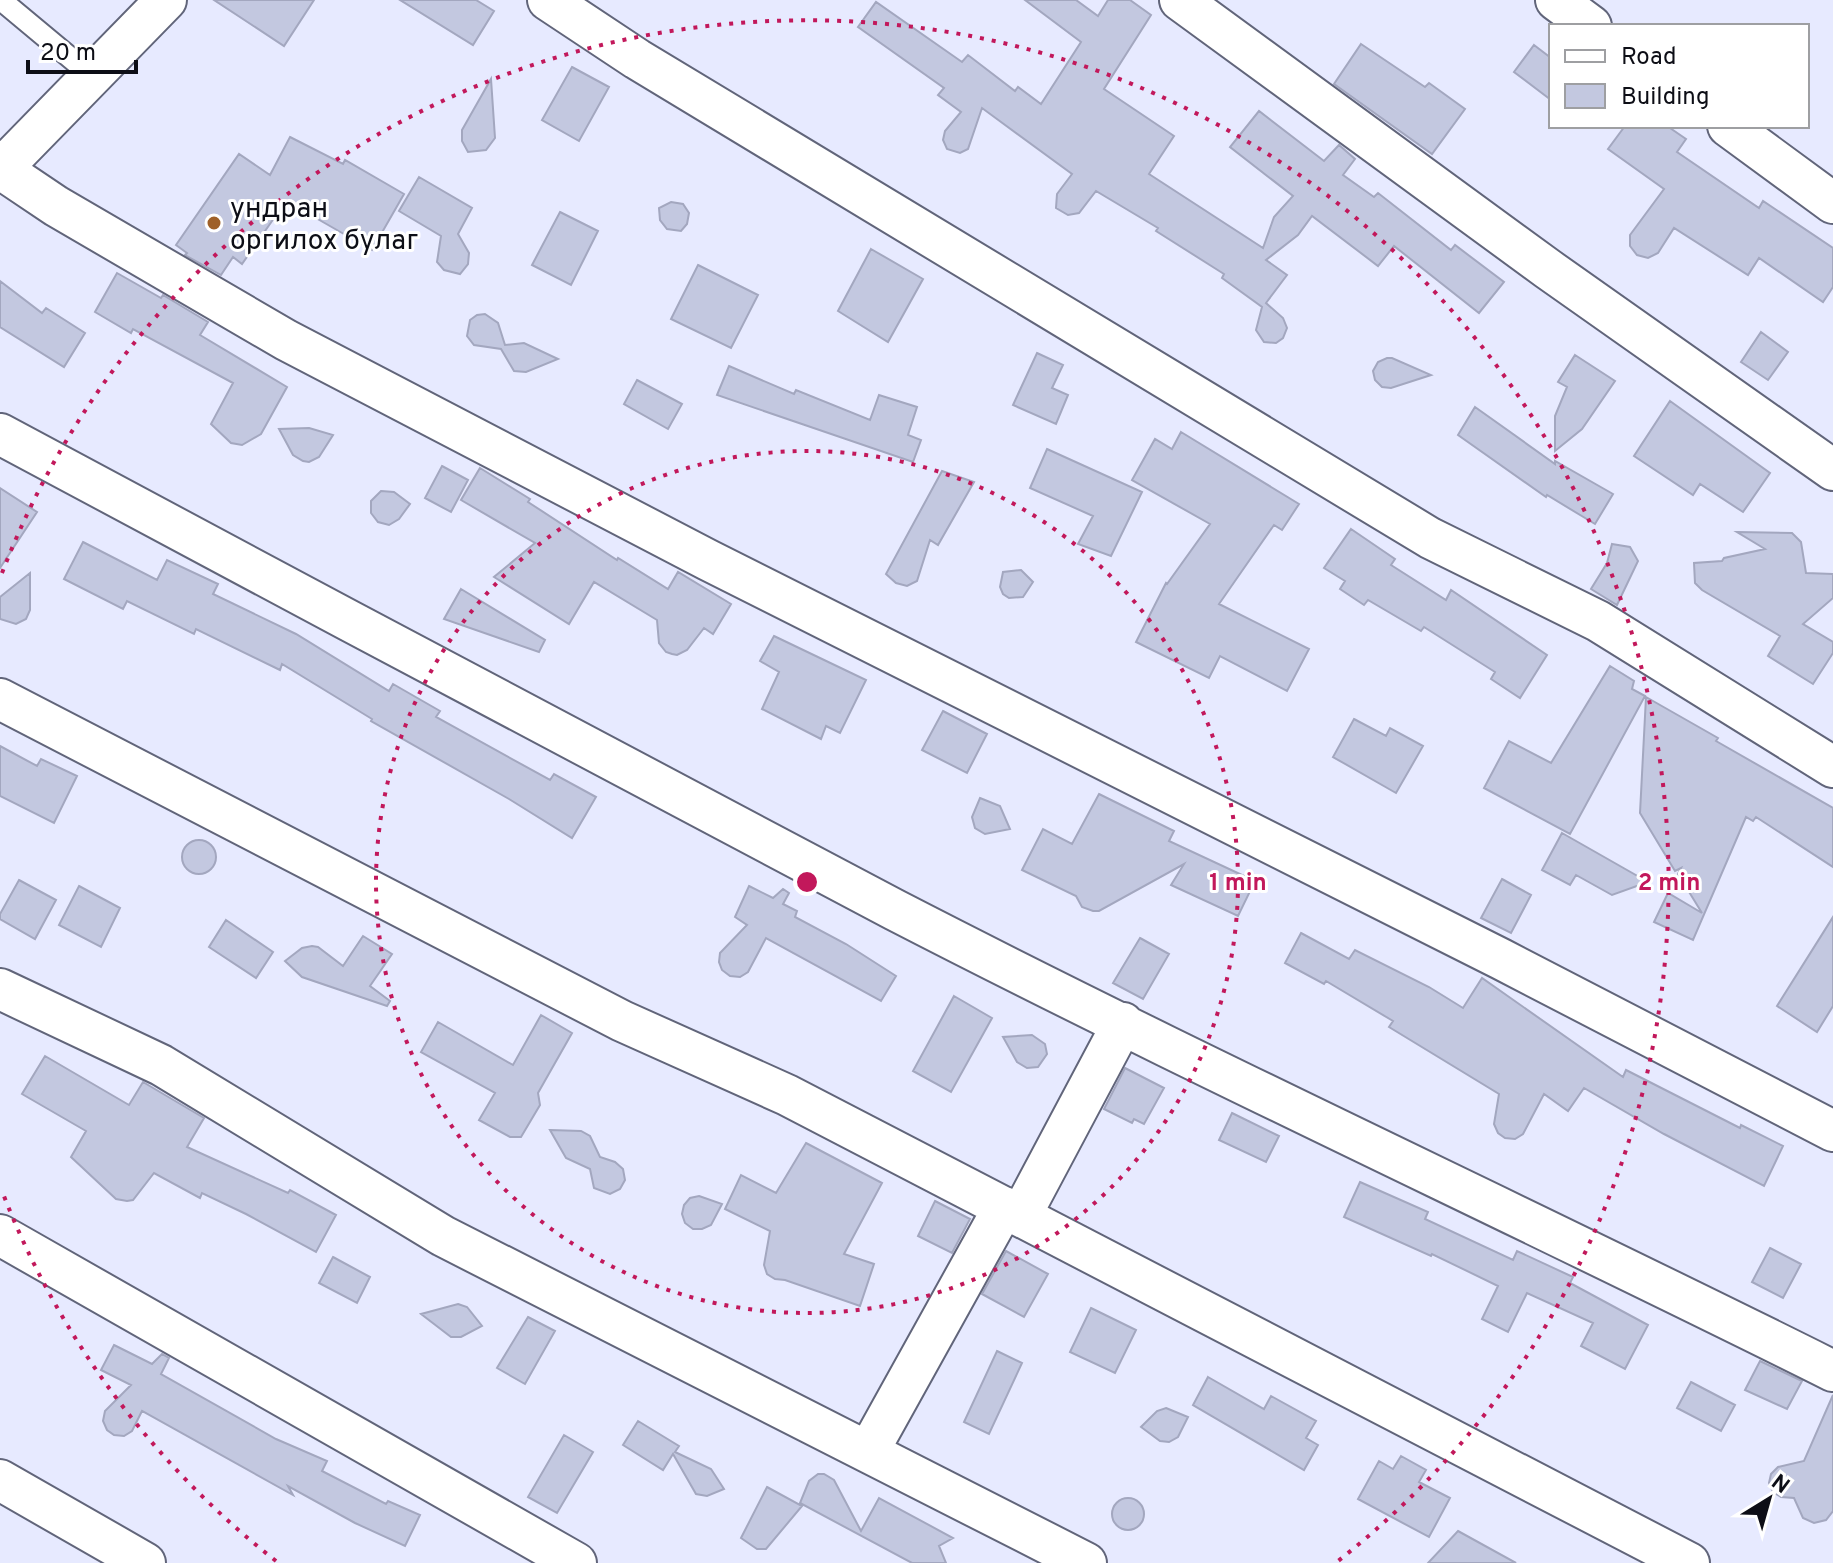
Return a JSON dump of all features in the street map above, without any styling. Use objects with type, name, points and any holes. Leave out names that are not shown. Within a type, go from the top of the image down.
[{"type":"street","points":[[166,0],[1,169],[56,206],[286,340],[722,567],[1488,952],[1833,1131]]},
{"type":"street","points":[[548,0],[637,59],[1416,530],[1598,621],[1833,767]]},
{"type":"street","points":[[1180,0],[1548,269],[1833,470]]},
{"type":"street","points":[[1556,0],[1588,24]]},
{"type":"street","points":[[1731,128],[1833,203]]},
{"type":"street","points":[[0,434],[898,911],[1833,1371]]},
{"type":"street","points":[[0,699],[622,1021],[787,1095],[1689,1563]]},
{"type":"street","points":[[0,989],[161,1065],[443,1236],[1086,1563]]},
{"type":"street","points":[[868,1452],[1123,1023]]},
{"type":"street","points":[[0,1235],[576,1563]]},
{"type":"street","points":[[0,1480],[145,1563]]},
{"type":"lane","points":[[1,0],[91,75]]},
{"type":"building","points":[[214,0],[314,0],[284,46]]},
{"type":"building","points":[[400,0],[476,0],[494,11],[473,45]]},
{"type":"building","points":[[1025,0],[1076,0],[1098,16],[1108,0],[1130,0],[1151,15],[1104,89],[1174,136],[1149,174],[1263,248],[1274,217],[1293,196],[1230,147],[1259,111],[1324,161],[1339,145],[1355,159],[1343,175],[1374,197],[1378,193],[1451,250],[1455,245],[1504,282],[1479,313],[1394,246],[1378,266],[1312,216],[1298,235],[1266,260],[1287,275],[1266,303],[1283,318],[1287,328],[1283,338],[1276,343],[1264,342],[1256,330],[1262,307],[1222,278],[1224,274],[1156,231],[1158,228],[1096,191],[1079,213],[1068,215],[1056,208],[1057,194],[1072,174],[982,108],[968,149],[960,153],[947,149],[943,140],[945,131],[961,112],[938,95],[944,88],[858,27],[876,2],[962,62],[968,55],[1015,91],[1018,87],[1041,104],[1081,42]]},
{"type":"building","points":[[1361,44],[1425,87],[1429,83],[1465,109],[1432,154],[1334,84]]},
{"type":"building","points":[[1534,45],[1549,56],[1549,98],[1514,72]]},
{"type":"building","points":[[572,67],[609,87],[579,141],[542,120]]},
{"type":"building","points":[[491,79],[495,138],[486,150],[468,152],[462,141],[462,130]]},
{"type":"building","points":[[1624,128],[1670,128],[1686,139],[1677,152],[1759,208],[1763,201],[1833,248],[1833,287],[1823,302],[1759,258],[1748,275],[1674,228],[1658,253],[1648,258],[1637,255],[1630,246],[1630,235],[1664,189],[1608,149]]},
{"type":"building","points":[[290,137],[343,164],[345,160],[404,194],[372,250],[286,201],[242,264],[233,257],[221,275],[185,255],[187,253],[176,245],[239,154],[270,175]]},
{"type":"building","points":[[419,177],[472,208],[458,234],[469,253],[468,264],[460,274],[444,270],[437,262],[441,236],[399,211]]},
{"type":"building","points":[[671,202],[683,204],[689,213],[687,224],[681,231],[667,229],[660,220],[659,208]]},
{"type":"building","points":[[560,212],[598,231],[571,285],[532,265]]},
{"type":"building","points":[[871,249],[923,279],[888,342],[838,311]]},
{"type":"building","points":[[698,265],[758,295],[731,348],[671,319]]},
{"type":"building","points":[[117,273],[161,298],[163,295],[208,322],[200,335],[287,387],[261,434],[242,445],[231,443],[211,424],[233,383],[95,312]]},
{"type":"building","points":[[0,281],[42,313],[46,308],[85,333],[64,367],[0,327]]},
{"type":"building","points":[[485,314],[498,323],[505,345],[524,343],[558,359],[526,372],[514,371],[501,349],[474,345],[467,336],[470,320]]},
{"type":"building","points":[[1761,332],[1788,352],[1768,380],[1741,362]]},
{"type":"building","points":[[1037,353],[1063,365],[1052,388],[1068,395],[1056,424],[1013,405]]},
{"type":"building","points":[[1575,355],[1615,381],[1582,429],[1555,451],[1555,416],[1567,387],[1558,382]]},
{"type":"building","points":[[1387,358],[1431,375],[1391,388],[1382,387],[1375,380],[1373,371],[1378,362]]},
{"type":"building","points":[[729,366],[794,394],[796,390],[870,420],[879,395],[917,407],[908,435],[921,440],[913,462],[717,395]]},
{"type":"building","points":[[637,380],[682,404],[668,429],[624,404]]},
{"type":"building","points":[[1670,401],[1770,473],[1743,512],[1700,484],[1693,495],[1634,456]]},
{"type":"building","points":[[1475,407],[1555,464],[1555,461],[1613,494],[1595,524],[1546,497],[1458,435]]},
{"type":"building","points":[[309,428],[333,435],[319,457],[309,462],[293,455],[279,429]]},
{"type":"building","points":[[1181,432],[1299,504],[1282,530],[1274,525],[1219,604],[1309,649],[1287,691],[1220,656],[1209,678],[1136,642],[1166,583],[1210,524],[1132,480],[1155,439],[1172,449]]},
{"type":"building","points":[[1047,449],[1142,492],[1111,556],[1078,544],[1093,516],[1030,488]]},
{"type":"building","points":[[442,466],[468,480],[451,512],[425,498]]},
{"type":"building","points":[[480,468],[617,560],[668,589],[678,572],[731,604],[713,634],[704,628],[687,650],[672,654],[659,643],[657,620],[594,582],[569,624],[494,577],[535,543],[461,500]]},
{"type":"building","points":[[942,471],[974,482],[938,545],[930,540],[917,581],[907,586],[896,583],[886,574]]},
{"type":"building","points":[[0,488],[37,512],[0,568]]},
{"type":"building","points":[[381,491],[394,492],[410,504],[399,519],[389,525],[378,522],[371,513],[371,501]]},
{"type":"building","points":[[1351,529],[1395,559],[1391,565],[1446,600],[1451,590],[1547,655],[1520,698],[1491,679],[1495,672],[1424,627],[1421,631],[1368,600],[1364,605],[1340,589],[1345,581],[1324,568]]},
{"type":"building","points":[[1737,532],[1792,533],[1801,542],[1806,573],[1833,574],[1833,598],[1803,624],[1833,642],[1833,653],[1813,684],[1768,656],[1780,636],[1695,583],[1694,563],[1722,561],[1765,549]]},
{"type":"building","points":[[83,542],[157,580],[167,560],[218,584],[213,594],[296,634],[389,691],[393,684],[440,711],[436,717],[550,780],[554,774],[596,797],[572,838],[371,721],[282,664],[280,670],[196,629],[194,634],[127,601],[123,609],[64,579]]},
{"type":"building","points":[[1612,544],[1630,547],[1638,561],[1617,605],[1591,589],[1607,563]]},
{"type":"building","points":[[1021,570],[1033,582],[1023,597],[1009,598],[1000,587],[1003,572]]},
{"type":"building","points":[[30,573],[30,610],[26,619],[16,624],[0,619],[0,597]]},
{"type":"building","points":[[461,589],[545,640],[539,652],[444,619]]},
{"type":"building","points":[[774,636],[866,680],[840,733],[826,726],[821,739],[762,709],[779,672],[760,661]]},
{"type":"building","points":[[1610,666],[1634,681],[1632,689],[1645,696],[1570,834],[1484,788],[1509,741],[1551,763]]},
{"type":"building","points":[[1646,697],[1833,808],[1833,867],[1756,817],[1753,821],[1746,817],[1693,940],[1654,922],[1668,893],[1702,913],[1678,874],[1681,868],[1675,871],[1640,813]]},
{"type":"building","points":[[943,711],[987,734],[967,773],[922,750]]},
{"type":"building","points":[[1354,719],[1386,736],[1390,728],[1423,746],[1396,793],[1333,757]]},
{"type":"building","points":[[0,746],[37,766],[41,759],[77,776],[54,823],[0,796]]},
{"type":"building","points":[[1099,794],[1174,831],[1169,841],[1255,881],[1238,916],[1171,885],[1184,864],[1099,911],[1082,907],[1076,896],[1022,870],[1043,829],[1072,844]]},
{"type":"building","points":[[980,798],[1000,806],[1010,829],[985,834],[975,828],[972,817]]},
{"type":"building","points":[[1562,833],[1648,882],[1612,895],[1576,875],[1570,885],[1542,870]]},
{"type":"building","points":[[199,840],[211,845],[216,857],[211,869],[199,874],[187,869],[182,857],[187,845]]},
{"type":"building","points":[[1502,879],[1531,895],[1511,933],[1481,918]]},
{"type":"building","points":[[19,880],[56,900],[35,939],[0,919]]},
{"type":"building","points":[[79,886],[120,908],[101,947],[59,925]]},
{"type":"building","points":[[749,886],[773,898],[783,889],[789,893],[783,904],[797,911],[795,917],[846,944],[896,976],[881,1001],[766,938],[748,972],[740,977],[730,976],[722,970],[720,953],[747,925],[735,917]]},
{"type":"building","points":[[1833,917],[1833,1006],[1817,1032],[1777,1006]]},
{"type":"building","points":[[226,920],[273,952],[256,978],[209,947]]},
{"type":"building","points":[[1301,933],[1349,959],[1355,950],[1429,987],[1463,1008],[1482,978],[1623,1077],[1626,1070],[1740,1128],[1741,1125],[1783,1146],[1764,1186],[1584,1088],[1568,1111],[1544,1094],[1523,1134],[1515,1139],[1505,1138],[1498,1133],[1494,1124],[1499,1094],[1389,1027],[1393,1021],[1326,981],[1324,984],[1285,963]]},
{"type":"building","points":[[363,936],[392,954],[370,986],[390,1001],[387,1006],[302,977],[285,961],[302,948],[312,946],[318,947],[343,966]]},
{"type":"building","points":[[1140,938],[1169,954],[1143,999],[1113,983]]},
{"type":"building","points":[[954,996],[992,1018],[951,1092],[913,1071]]},
{"type":"building","points":[[541,1015],[572,1033],[538,1093],[540,1105],[521,1137],[510,1137],[479,1120],[495,1093],[421,1052],[438,1022],[513,1065]]},
{"type":"building","points":[[1032,1035],[1045,1044],[1047,1054],[1038,1067],[1027,1068],[1017,1062],[1003,1037]]},
{"type":"building","points":[[45,1056],[129,1105],[143,1082],[204,1118],[187,1147],[288,1193],[290,1190],[336,1215],[316,1252],[246,1214],[202,1193],[200,1198],[154,1173],[133,1200],[116,1199],[71,1157],[86,1131],[22,1094]]},
{"type":"building","points":[[1125,1068],[1164,1088],[1144,1124],[1134,1119],[1132,1123],[1104,1109]]},
{"type":"building","points":[[1232,1113],[1279,1136],[1266,1162],[1219,1140]]},
{"type":"building","points":[[550,1130],[581,1131],[590,1136],[600,1157],[615,1162],[623,1169],[625,1180],[620,1189],[610,1194],[594,1188],[590,1169],[566,1158]]},
{"type":"building","points":[[806,1143],[882,1183],[844,1254],[874,1264],[860,1306],[767,1274],[764,1265],[770,1231],[725,1209],[741,1175],[776,1193]]},
{"type":"building","points":[[1360,1182],[1428,1212],[1425,1219],[1513,1260],[1517,1251],[1573,1277],[1570,1283],[1648,1325],[1625,1369],[1581,1346],[1593,1323],[1527,1293],[1508,1332],[1482,1319],[1498,1286],[1344,1217]]},
{"type":"building","points":[[699,1196],[722,1204],[711,1225],[693,1229],[685,1223],[682,1214],[690,1198]]},
{"type":"building","points":[[935,1201],[970,1219],[952,1253],[918,1236]]},
{"type":"building","points":[[1770,1248],[1801,1264],[1783,1298],[1752,1282]]},
{"type":"building","points":[[1006,1251],[1048,1274],[1024,1317],[982,1294]]},
{"type":"building","points":[[333,1257],[370,1277],[357,1303],[319,1283]]},
{"type":"building","points":[[458,1304],[467,1307],[482,1326],[461,1337],[451,1337],[421,1314]]},
{"type":"building","points":[[1091,1308],[1136,1330],[1115,1373],[1070,1352]]},
{"type":"building","points":[[528,1317],[555,1331],[525,1384],[497,1368]]},
{"type":"building","points":[[114,1345],[152,1364],[162,1354],[169,1358],[161,1374],[276,1439],[327,1461],[322,1471],[386,1504],[388,1501],[420,1515],[405,1546],[288,1486],[293,1495],[142,1411],[132,1431],[124,1436],[114,1435],[107,1430],[103,1421],[105,1411],[131,1385],[101,1370]]},
{"type":"building","points":[[997,1351],[1022,1363],[989,1434],[964,1422]]},
{"type":"building","points":[[1760,1361],[1802,1381],[1787,1409],[1745,1390]]},
{"type":"building","points":[[1208,1377],[1264,1409],[1271,1396],[1316,1421],[1306,1438],[1318,1445],[1304,1470],[1193,1405]]},
{"type":"building","points":[[1691,1382],[1735,1405],[1721,1431],[1677,1408]]},
{"type":"building","points":[[1833,1395],[1833,1511],[1826,1520],[1814,1523],[1803,1518],[1794,1498],[1781,1497],[1773,1492],[1769,1483],[1771,1474],[1778,1467],[1804,1461]]},
{"type":"building","points":[[1166,1408],[1188,1417],[1178,1437],[1169,1442],[1160,1441],[1141,1427],[1157,1411]]},
{"type":"building","points":[[638,1421],[679,1446],[675,1452],[711,1469],[724,1489],[707,1496],[696,1494],[673,1454],[663,1470],[623,1445]]},
{"type":"building","points":[[564,1435],[593,1452],[557,1513],[528,1497]]},
{"type":"building","points":[[1401,1456],[1426,1470],[1419,1482],[1450,1498],[1429,1537],[1358,1499],[1379,1461],[1393,1469]]},
{"type":"building","points":[[818,1474],[834,1480],[861,1531],[879,1498],[953,1538],[939,1546],[946,1563],[912,1563],[800,1503],[809,1481]]},
{"type":"building","points":[[767,1487],[802,1506],[766,1549],[757,1549],[741,1538]]},
{"type":"building","points":[[1128,1498],[1140,1502],[1144,1514],[1140,1526],[1128,1530],[1116,1526],[1112,1514],[1116,1502]]},
{"type":"building","points":[[1458,1531],[1516,1563],[1428,1563]]},
{"type":"place","name":"ундран оргилох булаг","points":[[214,223]]}]
